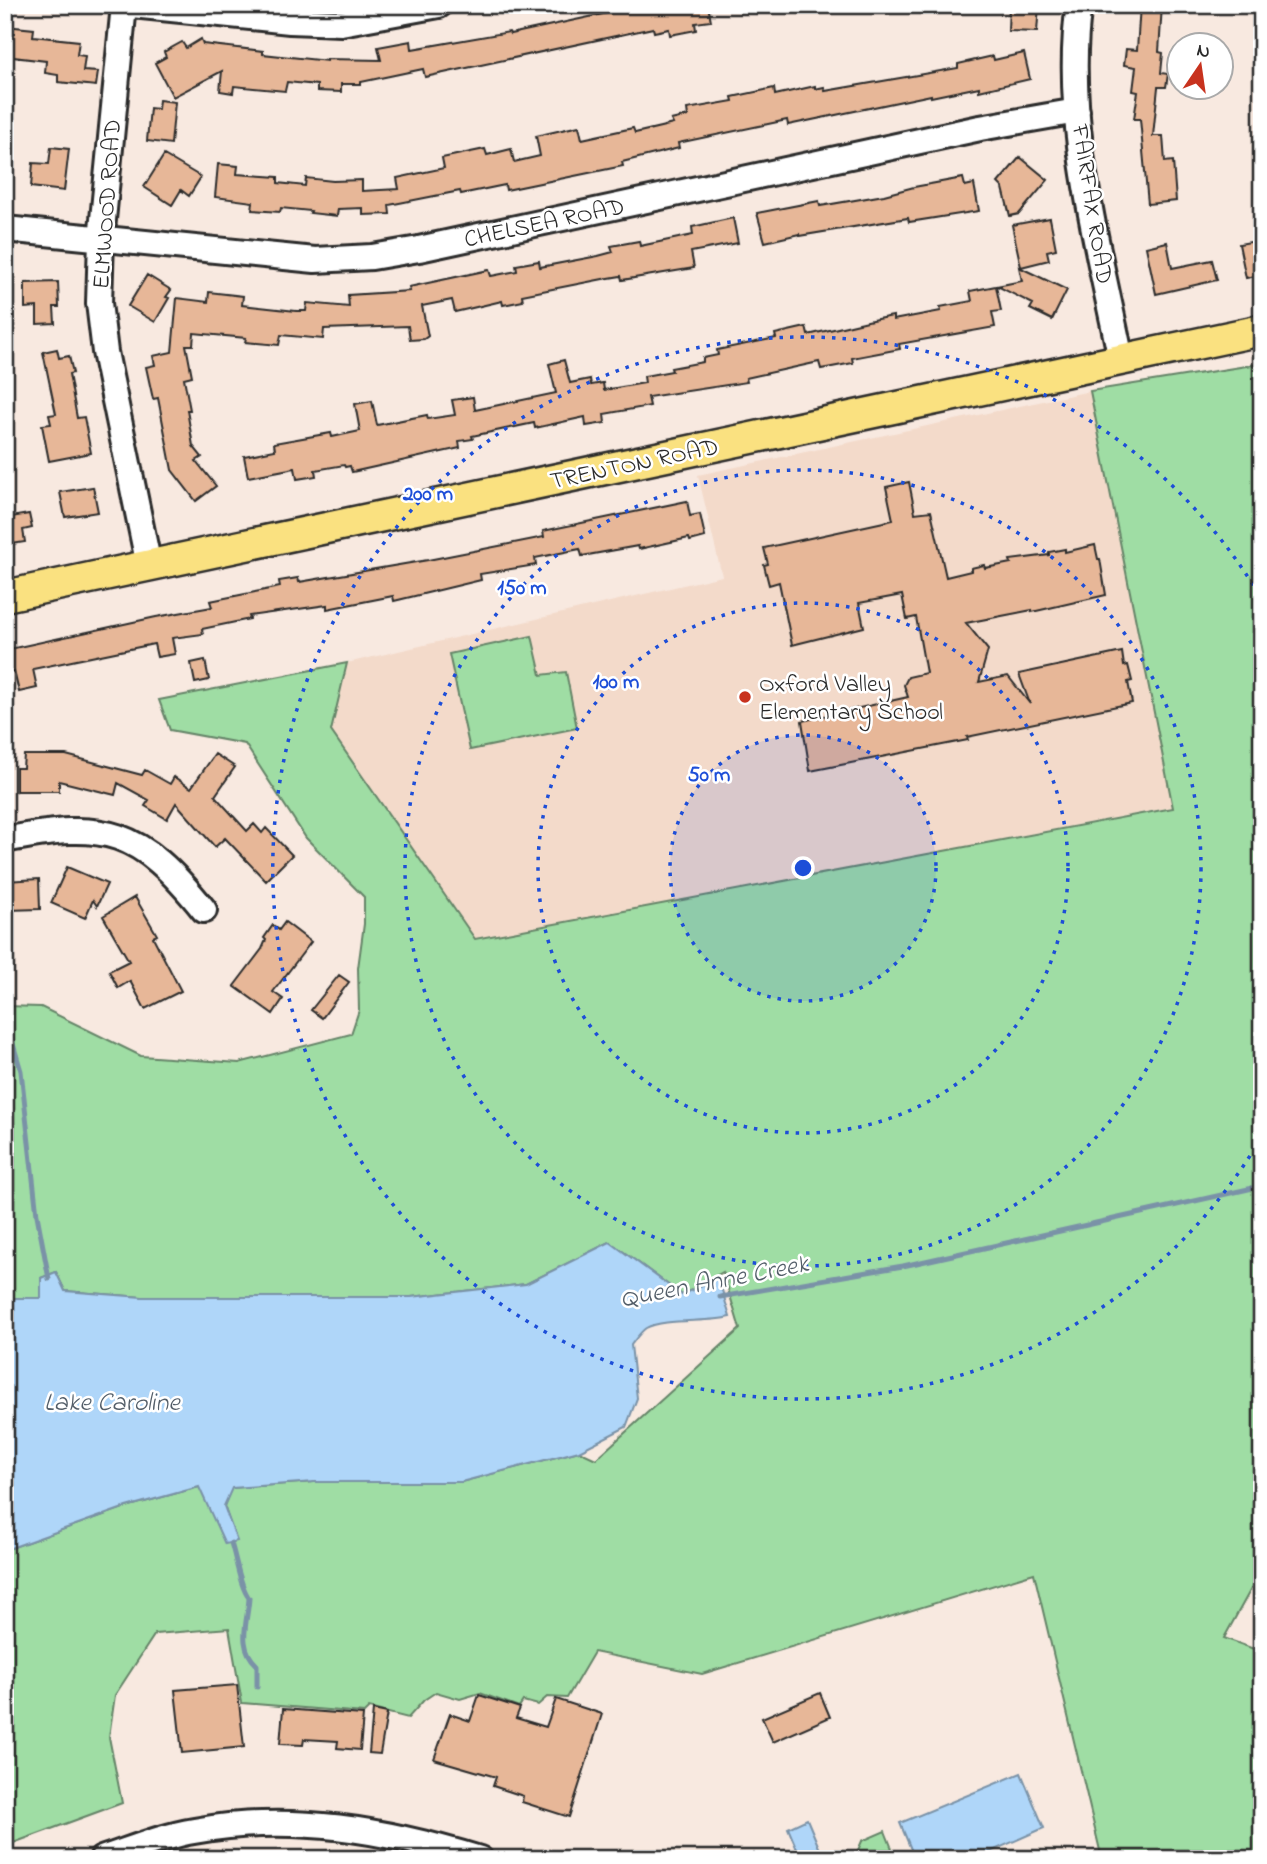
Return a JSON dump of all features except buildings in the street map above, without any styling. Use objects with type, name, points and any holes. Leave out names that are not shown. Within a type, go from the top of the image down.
[{"type":"main road","name":"TRENTON ROAD","points":[[5,596],[1262,330]]},
{"type":"street","name":"ELMWOOD ROAD","points":[[124,5],[101,240],[99,303],[105,352],[149,566]]},
{"type":"street","points":[[132,5],[290,21],[341,23],[439,5]]},
{"type":"street","name":"FAIRFAX ROAD","points":[[1079,5],[1077,111],[1083,171],[1121,360]]},
{"type":"street","name":"CHELSEA ROAD","points":[[5,229],[315,260],[372,257],[980,128],[1077,111]]},
{"type":"street","points":[[5,840],[68,829],[97,831],[128,841],[144,849],[166,866],[204,910]]},
{"type":"street","points":[[102,1859],[191,1831],[271,1823],[310,1823],[386,1834],[480,1859]]},
{"type":"shaded area","name":"Oxford Valley Elementary School","points":[[1090,391],[1173,807],[475,939],[331,730],[347,663],[722,576],[698,475]]},
{"type":"green space","points":[[1259,364],[1262,381],[1262,1569],[1224,1638],[1262,1652],[1262,1859],[1102,1859],[1034,1573],[702,1674],[594,1652],[567,1698],[547,1697],[538,1705],[523,1701],[519,1707],[480,1693],[460,1699],[436,1692],[424,1700],[408,1718],[369,1708],[364,1713],[242,1703],[229,1628],[155,1634],[115,1695],[109,1737],[122,1803],[5,1846],[5,1550],[126,1507],[199,1487],[236,1541],[224,1506],[231,1488],[314,1482],[461,1482],[579,1451],[596,1459],[740,1329],[723,1272],[682,1295],[610,1242],[526,1284],[411,1297],[142,1297],[65,1291],[56,1272],[41,1278],[41,1298],[5,1298],[5,1006],[41,1007],[141,1056],[239,1063],[351,1034],[359,1010],[358,968],[364,924],[364,897],[306,838],[245,744],[170,730],[159,700],[347,663],[331,731],[475,939],[1173,808],[1090,391]]},
{"type":"green space","points":[[532,636],[541,675],[566,672],[577,728],[470,750],[449,654]]},
{"type":"green space","points":[[885,1831],[896,1859],[854,1859],[862,1841]]},
{"type":"water","name":"Lake Caroline","points":[[610,1242],[682,1295],[718,1277],[730,1317],[663,1323],[644,1329],[631,1345],[637,1398],[626,1427],[579,1451],[461,1482],[314,1482],[232,1488],[224,1506],[237,1541],[225,1544],[199,1487],[126,1507],[5,1550],[5,1298],[41,1298],[41,1278],[56,1272],[65,1291],[142,1297],[411,1297],[526,1284]]},
{"type":"water","points":[[1021,1773],[1044,1828],[974,1859],[915,1859],[900,1823]]},
{"type":"water","points":[[807,1819],[823,1857],[801,1859],[788,1828]]},
{"type":"waterway","points":[[5,1017],[21,1071],[37,1215],[49,1279]]},
{"type":"waterway","name":"Queen Anne Creek","points":[[720,1297],[903,1266],[1262,1186]]},
{"type":"waterway","points":[[231,1543],[249,1598],[245,1642],[257,1665],[257,1687]]},
{"type":"place","name":"Oxford Valley Elementary School","points":[[745,697]]}]
